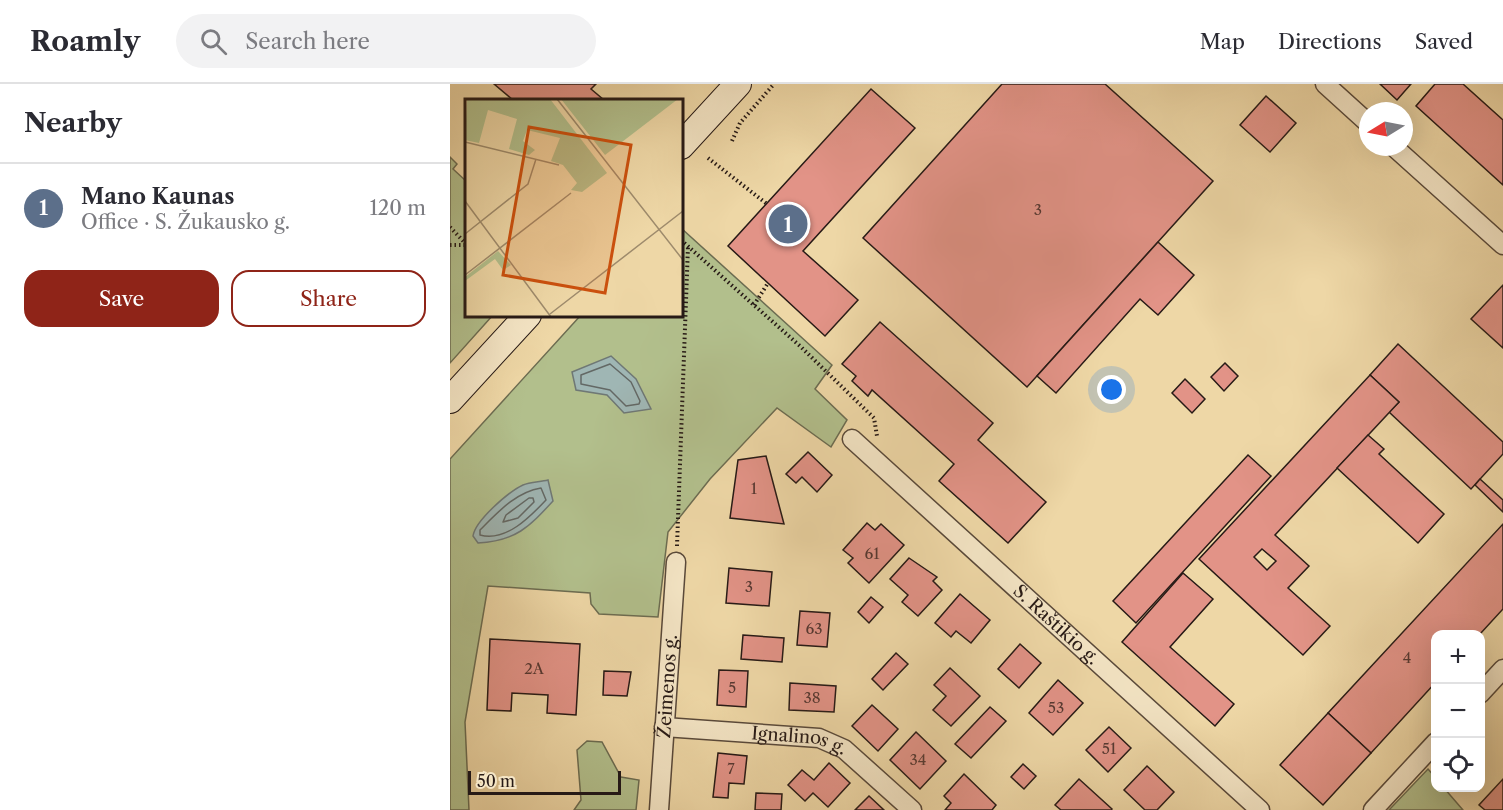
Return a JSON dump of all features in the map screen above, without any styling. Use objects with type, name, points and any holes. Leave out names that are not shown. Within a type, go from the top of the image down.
[{"type":"main road","points":[[682,145],[738,84]]},
{"type":"main road","points":[[450,400],[527,316]]},
{"type":"street","points":[[1324,84],[1359,115]]},
{"type":"street","points":[[1404,156],[1503,245]]},
{"type":"street","name":"S. Raštikio g.","points":[[852,440],[1260,810]]},
{"type":"street","name":"Žeimenos g.","points":[[659,810],[676,562]]},
{"type":"street","points":[[1485,688],[1503,669]]},
{"type":"street","name":"Ignalinos g.","points":[[664,728],[819,738],[844,750],[912,810]]},
{"type":"street","points":[[1373,810],[1431,747]]},
{"type":"path","points":[[732,141],[740,123],[774,84]]},
{"type":"path","points":[[708,158],[766,204]]},
{"type":"path","points":[[450,227],[465,244]]},
{"type":"path","points":[[682,241],[874,418],[881,466]]},
{"type":"path","points":[[676,562],[688,246]]},
{"type":"path","points":[[754,305],[768,283]]},
{"type":"green space","points":[[450,157],[457,164],[453,169],[465,180],[465,316],[492,316],[450,363]]},
{"type":"green space","points":[[682,229],[832,365],[815,389],[847,420],[831,447],[777,408],[710,479],[668,532],[658,617],[599,614],[591,604],[590,593],[488,586],[465,722],[469,810],[450,810],[450,459],[580,316],[682,316]]},
{"type":"green space","points":[[587,741],[602,742],[621,777],[639,780],[636,810],[574,810],[581,800],[577,750]]},
{"type":"green space","points":[[1428,769],[1431,772],[1431,792],[1447,792],[1463,810],[1389,810]]},
{"type":"water","points":[[611,356],[636,379],[651,409],[624,413],[607,395],[576,390],[572,372]]},
{"type":"water","points":[[548,480],[553,501],[529,525],[512,536],[478,543],[473,536],[475,530],[501,500],[523,485]]},
{"type":"building","points":[[494,84],[596,84],[591,89],[603,99],[512,99]]},
{"type":"building","points":[[1002,84],[1105,84],[1213,181],[1027,387],[863,238]]},
{"type":"building","points":[[1380,84],[1411,84],[1397,100]]},
{"type":"building","points":[[1435,84],[1463,84],[1503,120],[1503,185],[1416,106]]},
{"type":"building","points":[[871,89],[915,128],[803,251],[858,300],[825,336],[728,246]]},
{"type":"building","points":[[1266,96],[1296,123],[1270,152],[1240,125]]},
{"type":"building","points":[[1158,242],[1194,275],[1158,315],[1140,299],[1056,393],[1037,376]]},
{"type":"building","points":[[1503,285],[1503,348],[1471,319]]},
{"type":"building","points":[[880,322],[993,423],[978,440],[1046,502],[1008,543],[939,481],[954,464],[872,390],[868,396],[852,381],[856,376],[842,364]]},
{"type":"building","points":[[1398,344],[1503,442],[1503,454],[1471,489],[1389,412],[1399,402],[1370,375]]},
{"type":"building","points":[[1225,363],[1238,376],[1224,391],[1211,377]]},
{"type":"building","points":[[1370,375],[1399,402],[1275,535],[1309,566],[1288,588],[1330,626],[1303,655],[1199,559]],"holes":[[[1262,549],[1276,561],[1267,570],[1254,557]]]},
{"type":"building","points":[[1185,379],[1205,399],[1192,413],[1172,393]]},
{"type":"building","points":[[1368,435],[1384,449],[1379,454],[1444,514],[1418,543],[1337,468]]},
{"type":"building","points":[[808,452],[832,475],[817,492],[802,477],[796,483],[786,474]]},
{"type":"building","points":[[1248,455],[1271,476],[1136,623],[1113,601]]},
{"type":"building","points":[[766,456],[784,524],[730,518],[738,460]]},
{"type":"building","points":[[1480,479],[1503,500],[1503,512],[1475,485]]},
{"type":"building","points":[[867,523],[875,530],[881,524],[904,545],[869,583],[848,563],[853,558],[843,550]]},
{"type":"building","points":[[1503,524],[1503,609],[1484,630],[1431,630],[1431,687],[1371,753],[1328,713]]},
{"type":"building","points":[[909,558],[937,577],[933,581],[942,590],[918,616],[902,602],[908,595],[890,579]]},
{"type":"building","points":[[729,568],[772,572],[769,606],[726,603]]},
{"type":"building","points":[[1183,573],[1213,599],[1170,647],[1234,704],[1215,726],[1122,642]]},
{"type":"building","points":[[960,594],[990,620],[971,643],[956,631],[951,637],[935,623]]},
{"type":"building","points":[[871,597],[883,607],[869,623],[858,612]]},
{"type":"building","points":[[800,611],[830,613],[827,647],[797,645]]},
{"type":"building","points":[[743,635],[784,638],[782,662],[741,659]]},
{"type":"building","points":[[490,639],[580,644],[576,715],[547,713],[548,695],[512,693],[511,711],[487,710]]},
{"type":"building","points":[[1020,644],[1041,663],[1019,688],[998,669]]},
{"type":"building","points":[[896,653],[908,664],[883,690],[872,679]]},
{"type":"building","points":[[950,668],[980,696],[951,726],[933,710],[946,696],[934,685]]},
{"type":"building","points":[[719,670],[748,671],[746,707],[717,705]]},
{"type":"building","points":[[604,671],[631,672],[627,696],[603,695]]},
{"type":"building","points":[[1058,680],[1083,703],[1053,735],[1029,713]]},
{"type":"building","points":[[790,683],[836,686],[834,712],[789,710]]},
{"type":"building","points":[[872,705],[898,729],[878,751],[852,726]]},
{"type":"building","points":[[990,707],[1006,721],[971,758],[955,744]]},
{"type":"building","points":[[1328,713],[1371,753],[1323,805],[1280,765]]},
{"type":"building","points":[[1109,727],[1131,748],[1108,772],[1086,750]]},
{"type":"building","points":[[916,732],[946,761],[920,789],[890,760]]},
{"type":"building","points":[[718,753],[747,756],[744,784],[729,783],[728,798],[713,797]]},
{"type":"building","points":[[829,763],[850,783],[828,807],[813,793],[805,801],[788,785],[802,770],[814,780]]},
{"type":"building","points":[[1023,764],[1036,776],[1024,789],[1011,777]]},
{"type":"building","points":[[1147,766],[1174,792],[1157,810],[1145,810],[1124,790]]},
{"type":"building","points":[[964,774],[996,805],[992,810],[945,810],[951,803],[944,796]]},
{"type":"building","points":[[1079,779],[1112,809],[1061,810],[1055,805]]},
{"type":"building","points":[[1503,779],[1503,810],[1485,810],[1479,805]]},
{"type":"building","points":[[756,793],[782,794],[781,810],[755,810]]},
{"type":"building","points":[[869,796],[884,810],[855,810]]},
{"type":"place","name":"Mano Kaunas","points":[[788,224]]}]
